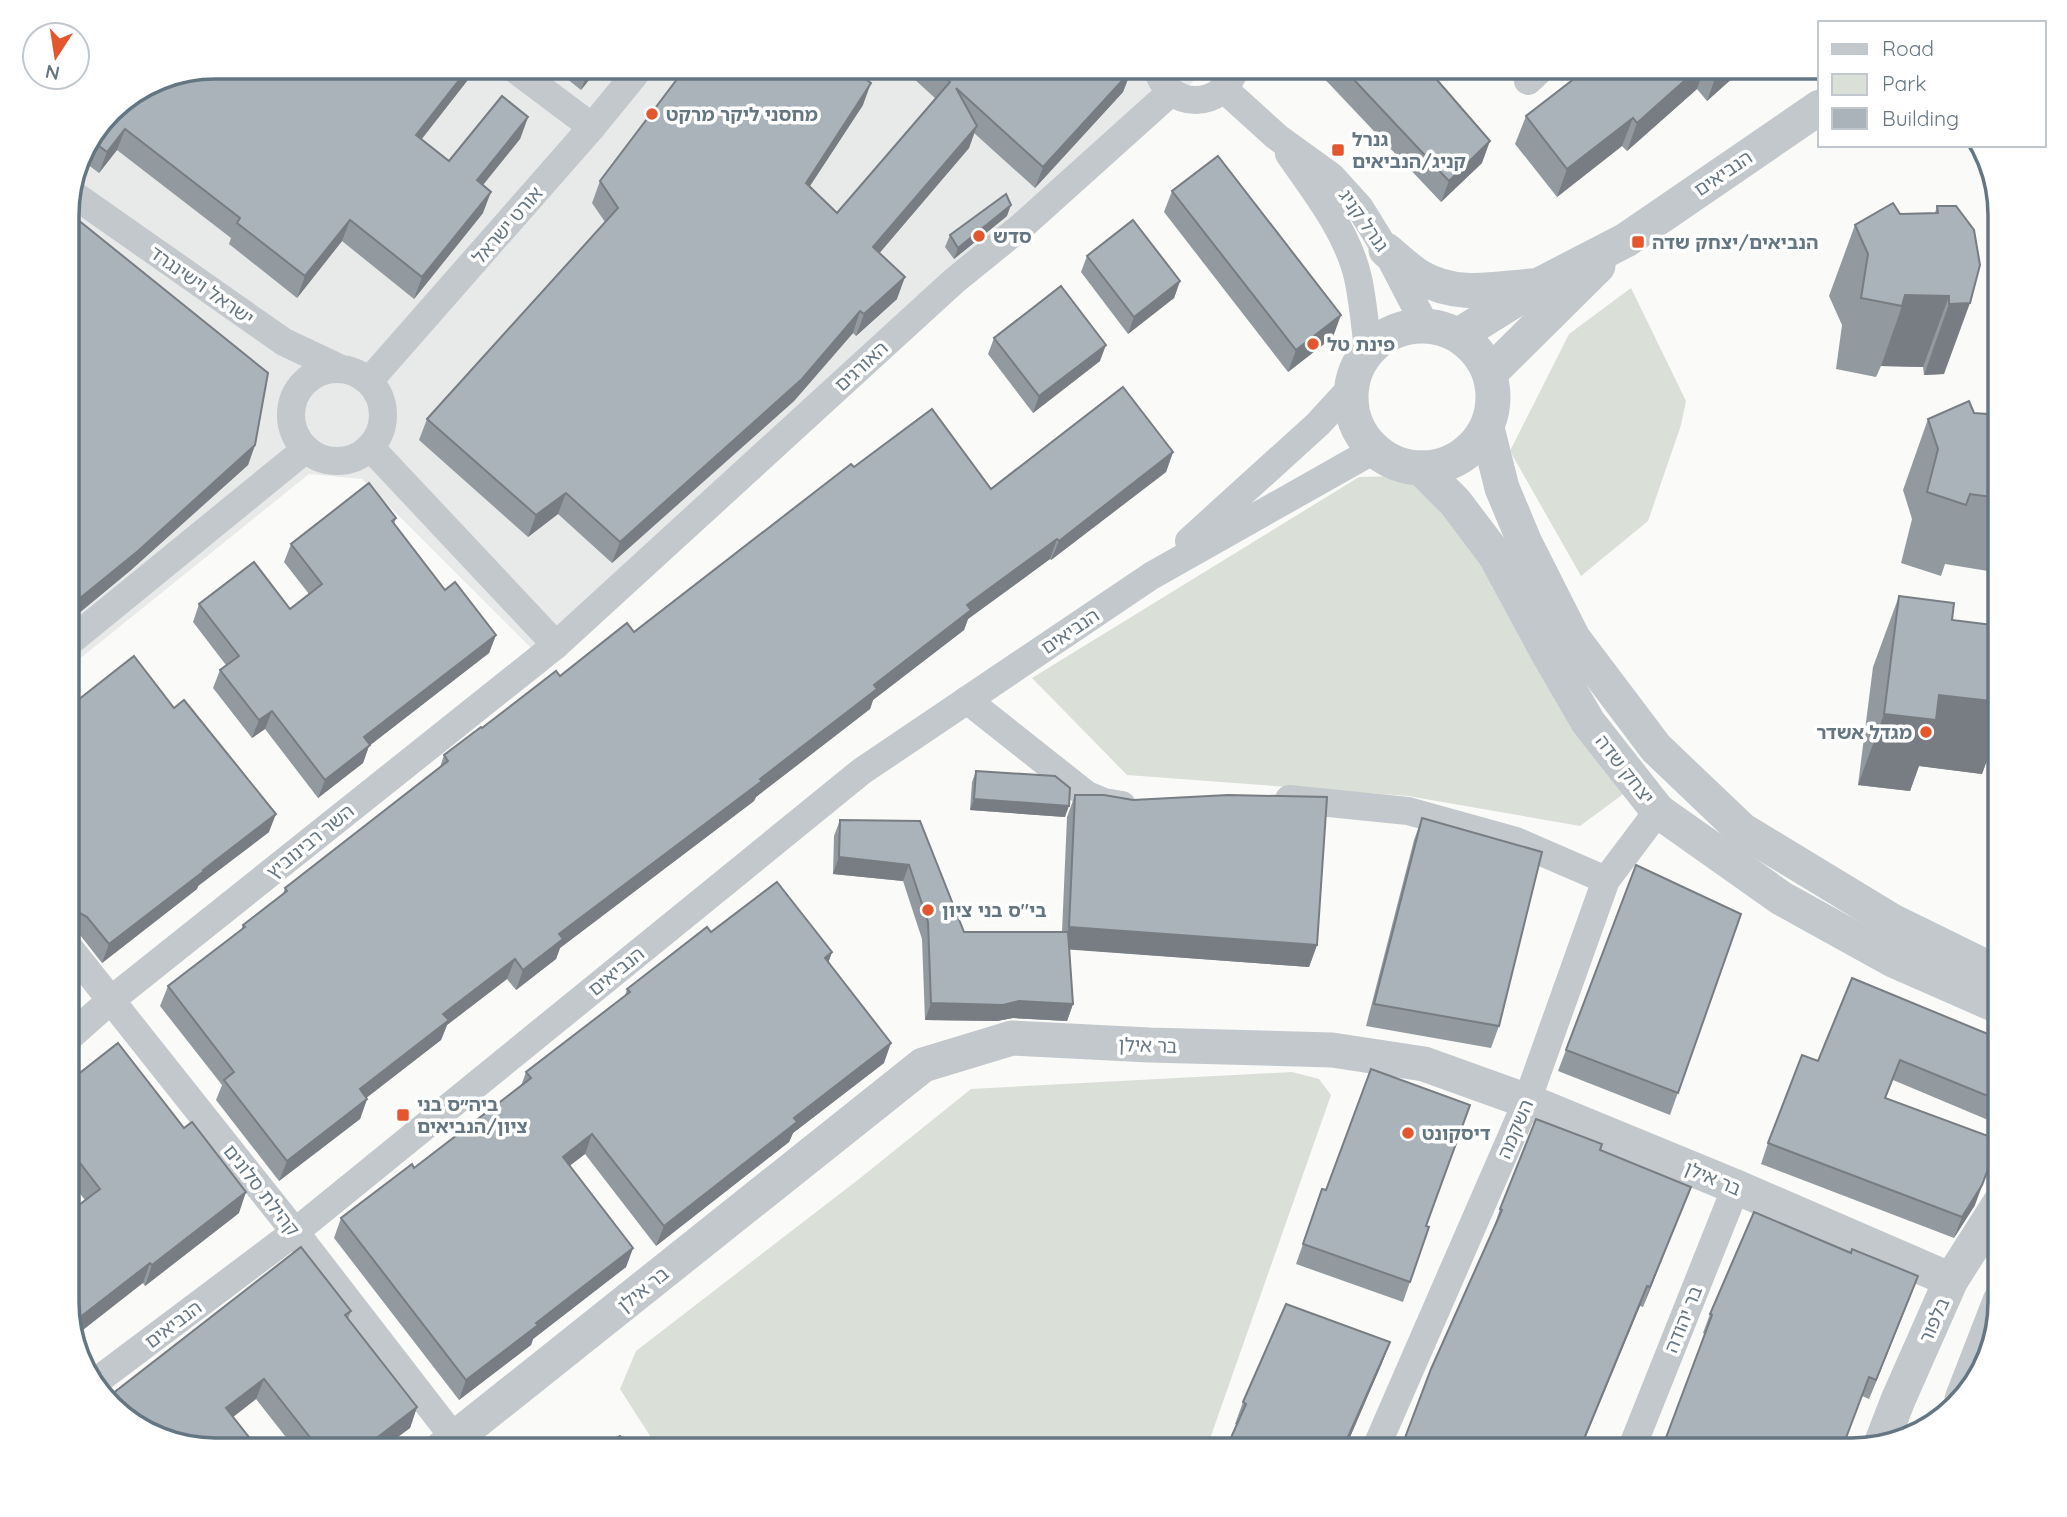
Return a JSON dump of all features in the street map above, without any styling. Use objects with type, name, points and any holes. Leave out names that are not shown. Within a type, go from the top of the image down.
[{"type":"street","points":[[529,79],[592,127]]},
{"type":"street","name":"אורט ישראל","points":[[369,381],[592,127],[631,79]]},
{"type":"street","points":[[1162,79],[1171,92],[1179,97],[1198,100],[1208,99],[1228,79]]},
{"type":"street","name":"גנרל קניג","points":[[1230,79],[1277,137],[1341,233],[1358,277],[1368,349]]},
{"type":"street","name":"האורגים","points":[[556,645],[944,290],[1023,225],[1171,92]]},
{"type":"street","name":"הנביאים","points":[[1459,335],[1539,285],[1626,240],[1818,108]]},
{"type":"street","name":"גנרל קניג","points":[[1277,137],[1331,176],[1360,208],[1386,250],[1425,325]]},
{"type":"street","name":"ישראל וישינגרד","points":[[80,199],[284,342],[339,368]]},
{"type":"street","name":"הנביאים","points":[[1490,373],[1626,240]]},
{"type":"street","points":[[1386,250],[1419,276],[1440,287],[1461,291],[1539,285]]},
{"type":"street","points":[[1425,325],[1443,328],[1459,335],[1478,351],[1490,373],[1494,391],[1493,410],[1487,428],[1477,444],[1461,457],[1442,466],[1421,468],[1388,460],[1374,450],[1360,432],[1352,411],[1351,388],[1357,366],[1368,349],[1385,335],[1404,327],[1425,325]]},
{"type":"street","points":[[339,368],[360,374],[369,381],[378,393],[383,414],[379,436],[370,447],[359,456],[331,461],[306,449],[297,438],[292,425],[294,397],[301,385],[312,375],[339,368]]},
{"type":"street","name":"הנביאים","points":[[1151,576],[1318,424],[1351,388]]},
{"type":"street","name":"יצחק שדה","points":[[1487,428],[1502,488],[1525,542],[1573,638],[1656,748],[1742,830],[1892,921],[1988,968]]},
{"type":"street","points":[[370,447],[556,645]]},
{"type":"street","points":[[79,634],[306,449]]},
{"type":"street","name":"הנביאים","points":[[102,1377],[295,1231],[862,771],[1151,576],[1374,450]]},
{"type":"street","name":"יצחק שדה","points":[[1421,468],[1455,502],[1495,555],[1588,722],[1658,811],[1781,898],[1893,960],[1988,1002]]},
{"type":"street","name":"השר רבינוביץ","points":[[79,1028],[556,645]]},
{"type":"street","points":[[967,700],[1087,795],[1104,802],[1125,805],[1152,804]]},
{"type":"street","points":[[1261,798],[1408,811],[1516,841],[1606,880]]},
{"type":"street","name":"השקמה","points":[[1381,1438],[1527,1101],[1606,880],[1658,811]]},
{"type":"street","name":"קהילת סלונים","points":[[79,960],[295,1231],[442,1438]]},
{"type":"street","name":"בר אילן","points":[[456,1438],[923,1065],[1012,1038],[1332,1050],[1424,1064],[1527,1101],[1951,1280]]},
{"type":"street","name":"בר יהודה","points":[[1636,1438],[1735,1187]]},
{"type":"street","name":"בלפור","points":[[1885,1434],[1951,1280],[1988,1222]]},
{"type":"shaded area","points":[[206,79],[1196,79],[534,651],[362,479],[309,474],[79,659],[80,197],[83,180],[93,155],[112,125],[132,107],[163,89],[188,81]]},
{"type":"green space","points":[[1631,288],[1686,401],[1681,425],[1648,521],[1581,576],[1510,451],[1569,334]]},
{"type":"green space","points":[[1398,476],[1421,485],[1464,524],[1626,792],[1580,826],[1408,796],[1127,775],[1032,678],[1359,477]]},
{"type":"green space","points":[[1292,1072],[1319,1079],[1331,1095],[1210,1438],[651,1438],[620,1389],[636,1351],[971,1089]]},
{"type":"building","points":[[206,79],[460,79],[416,135],[449,161],[502,96],[528,117],[477,180],[491,192],[422,277],[350,220],[305,276],[237,223],[240,218],[125,129],[107,152],[98,145],[125,112],[163,89],[188,81]]},
{"type":"building","points":[[677,79],[865,79],[871,83],[806,183],[837,213],[950,82],[947,79],[1124,79],[1043,167],[956,88],[977,126],[873,247],[905,277],[864,314],[860,311],[802,379],[620,542],[566,493],[536,515],[427,419],[618,208],[600,181]]},
{"type":"building","points":[[1353,79],[1436,79],[1490,141],[1449,181]]},
{"type":"building","points":[[1574,79],[1686,79],[1637,123],[1633,118],[1567,169],[1526,116]]},
{"type":"building","points":[[1218,156],[1341,315],[1296,350],[1172,191]]},
{"type":"building","points":[[1006,194],[1011,205],[958,248],[950,235]]},
{"type":"building","points":[[1893,203],[1900,214],[1938,213],[1937,206],[1956,206],[1974,230],[1980,265],[1970,303],[1949,304],[1949,296],[1905,295],[1902,306],[1861,298],[1868,254],[1855,225]]},
{"type":"building","points":[[1133,220],[1180,281],[1134,317],[1087,256]]},
{"type":"building","points":[[79,221],[268,373],[255,445],[138,551],[79,599]]},
{"type":"building","points":[[1061,286],[1106,345],[1039,396],[994,338]]},
{"type":"building","points":[[1123,387],[1173,452],[1059,541],[1057,539],[967,605],[971,610],[874,685],[877,689],[760,779],[762,781],[559,934],[563,939],[523,970],[515,959],[443,1014],[449,1020],[360,1089],[367,1099],[287,1161],[224,1080],[234,1072],[168,986],[245,927],[243,925],[287,891],[285,888],[448,761],[444,755],[481,727],[556,671],[560,676],[627,623],[634,632],[851,464],[854,467],[932,409],[991,489]]},
{"type":"building","points":[[1969,401],[1974,413],[1988,414],[1988,496],[1970,494],[1966,505],[1927,492],[1938,449],[1928,419]]},
{"type":"building","points":[[369,483],[396,518],[392,521],[445,590],[455,582],[496,635],[364,737],[370,745],[325,780],[272,711],[259,720],[220,670],[239,656],[199,604],[254,562],[290,609],[322,584],[291,544]]},
{"type":"building","points":[[1899,596],[1954,603],[1952,620],[1988,624],[1988,701],[1939,695],[1936,720],[1884,714]]},
{"type":"building","points":[[134,656],[174,708],[184,700],[276,814],[109,944],[87,917],[79,913],[79,699]]},
{"type":"building","points":[[976,771],[1055,776],[1070,788],[1069,806],[974,799]]},
{"type":"building","points":[[1075,795],[1104,795],[1133,800],[1228,795],[1327,797],[1317,945],[1069,927]]},
{"type":"building","points":[[1422,818],[1542,852],[1499,1026],[1374,1004]]},
{"type":"building","name":"בי\"ס בני ציון","points":[[840,820],[920,821],[964,932],[1068,932],[1073,1004],[1019,1001],[1003,1005],[931,1003],[928,922],[909,865],[839,857]]},
{"type":"building","points":[[1636,865],[1741,914],[1678,1093],[1566,1050]]},
{"type":"building","points":[[777,882],[832,952],[825,958],[891,1043],[794,1118],[797,1122],[664,1226],[592,1134],[563,1157],[633,1248],[466,1380],[341,1218],[412,1164],[414,1168],[531,1078],[526,1072],[630,992],[627,989],[707,927],[711,932]]},
{"type":"building","points":[[1852,978],[1988,1034],[1988,1096],[1900,1060],[1885,1098],[1988,1136],[1988,1169],[1982,1185],[1962,1217],[1768,1143],[1802,1055],[1818,1061]]},
{"type":"building","points":[[118,1043],[184,1128],[192,1122],[246,1192],[80,1317],[79,1205],[100,1189],[79,1162],[79,1074]]},
{"type":"building","points":[[1371,1069],[1470,1105],[1426,1226],[1429,1227],[1410,1282],[1303,1244],[1322,1189],[1326,1190]]},
{"type":"building","points":[[1536,1119],[1602,1144],[1600,1150],[1691,1187],[1584,1438],[1405,1438],[1431,1369],[1502,1210],[1500,1209]]},
{"type":"building","points":[[1754,1212],[1851,1253],[1852,1249],[1918,1276],[1876,1380],[1869,1377],[1846,1438],[1666,1438],[1712,1315],[1710,1314]]},
{"type":"building","points":[[301,1247],[351,1311],[345,1315],[417,1407],[377,1438],[311,1438],[264,1379],[226,1408],[250,1438],[206,1438],[188,1436],[155,1424],[132,1410],[114,1393]]},
{"type":"building","points":[[1286,1304],[1390,1342],[1348,1438],[1231,1438],[1246,1404],[1243,1402]]},
{"type":"place","name":"מחסני ליקר מרקט","points":[[652,114]]},
{"type":"place","name":"גנרל קניג/הנביאים","points":[[1338,150]]},
{"type":"place","name":"סדש","points":[[979,236]]},
{"type":"place","name":"הנביאים/יצחק שדה","points":[[1638,242]]},
{"type":"place","name":"פינת טל","points":[[1313,344]]},
{"type":"place","name":"מגדל אשדר","points":[[1926,732]]},
{"type":"place","name":"בי\"ס בני ציון","points":[[928,910]]},
{"type":"place","name":"ביה״ס בני ציון/הנביאים","points":[[403,1115]]},
{"type":"place","name":"דיסקונט","points":[[1408,1133]]}]
